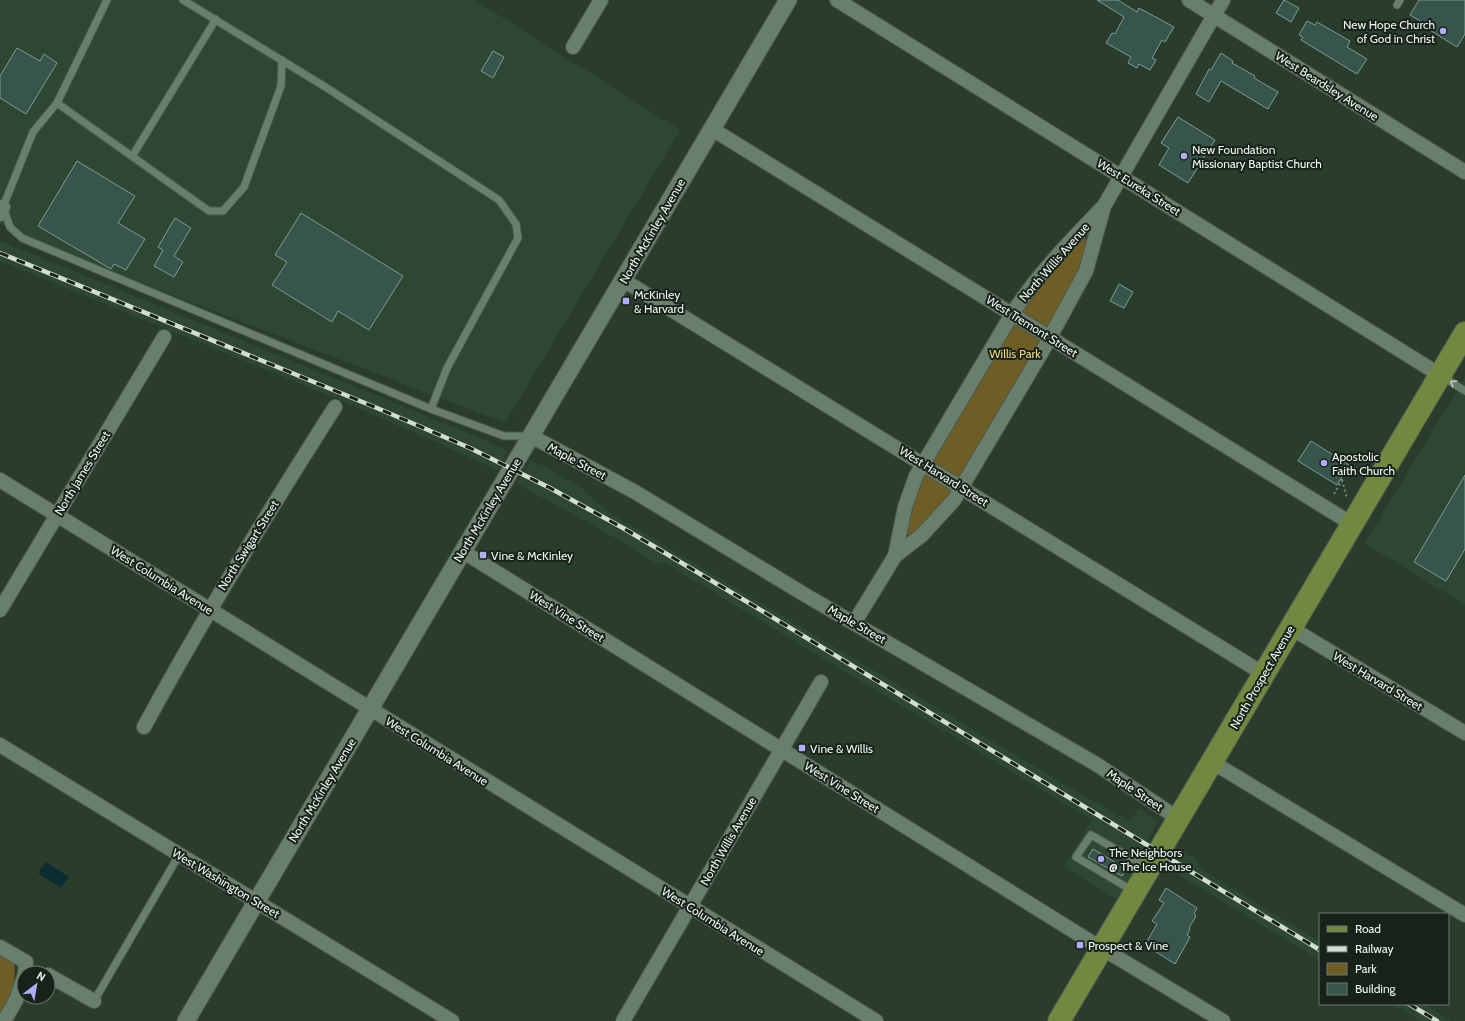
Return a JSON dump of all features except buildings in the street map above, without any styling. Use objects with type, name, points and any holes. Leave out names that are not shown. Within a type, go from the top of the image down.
[{"type":"main road","name":"North Prospect Avenue","points":[[1059,1021],[1465,333]]},
{"type":"street","points":[[573,47],[601,0]]},
{"type":"street","name":"North McKinley Avenue","points":[[186,1021],[788,0]]},
{"type":"street","name":"West Eureka Street","points":[[837,0],[1440,375]]},
{"type":"street","name":"West Beardsley Avenue","points":[[1189,0],[1465,172]]},
{"type":"street","name":"North Willis Avenue","points":[[854,623],[895,556],[922,535],[954,500],[1050,338],[1086,271],[1104,206],[1223,0]]},
{"type":"street","name":"West Tremont Street","points":[[712,129],[1352,524]]},
{"type":"street","name":"North Willis Avenue","points":[[895,556],[899,530],[916,476],[1012,314],[1021,300],[1076,235],[1104,206]]},
{"type":"street","name":"West Harvard Street","points":[[623,280],[1264,674]]},
{"type":"street","name":"North James Street","points":[[0,610],[164,337]]},
{"type":"street","name":"North Swigart Street","points":[[144,727],[223,585],[335,407]]},
{"type":"street","name":"Maple Street","points":[[531,436],[635,492],[854,623],[1096,764],[1178,819]]},
{"type":"street","name":"West Columbia Avenue","points":[[0,480],[370,710],[876,1021]]},
{"type":"street","name":"West Vine Street","points":[[462,551],[1102,948],[1223,1021]]},
{"type":"street","name":"West Harvard Street","points":[[1291,628],[1465,733]]},
{"type":"street","name":"North Willis Avenue","points":[[623,1021],[821,682]]},
{"type":"street","name":"West Washington Street","points":[[0,745],[452,1021]]},
{"type":"street","points":[[1212,762],[1465,915]]},
{"type":"street","points":[[0,947],[21,965]]},
{"type":"street","points":[[56,980],[94,1001]]},
{"type":"street","points":[[4,1021],[16,1000]]},
{"type":"lane","points":[[107,0],[57,103],[34,132],[2,210],[10,227],[22,238],[431,409],[504,436],[531,436]]},
{"type":"lane","points":[[183,0],[282,60],[499,200],[516,224],[518,238],[447,368],[431,409]]},
{"type":"lane","points":[[133,155],[216,19]]},
{"type":"lane","points":[[57,103],[133,155],[209,211],[223,211],[244,187],[281,86],[282,60]]},
{"type":"lane","points":[[1440,375],[1465,391]]},
{"type":"lane","points":[[1135,892],[1076,858],[1090,835],[1150,868]]},
{"type":"lane","points":[[94,1001],[179,855]]},
{"type":"path","points":[[1334,494],[1346,473],[1362,472]]},
{"type":"path","points":[[1342,480],[1347,498]]},
{"type":"shaded area","points":[[0,0],[475,0],[680,130],[505,423],[97,266],[0,224]]},
{"type":"shaded area","points":[[0,241],[497,445],[507,452],[497,470],[335,398],[0,261]]},
{"type":"shaded area","points":[[1465,377],[1465,605],[1365,543]]},
{"type":"shaded area","points":[[530,460],[540,466],[542,464],[583,489],[605,510],[1096,803],[1130,821],[1139,808],[1158,822],[1142,849],[1147,853],[1118,900],[1064,867],[1092,820],[663,562],[658,564],[595,526],[517,484]]},
{"type":"shaded area","points":[[1177,846],[1197,860],[1199,868],[1319,941],[1319,959],[1164,866]]},
{"type":"shaded area","points":[[1395,1005],[1425,1005],[1451,1021],[1421,1021]]},
{"type":"green space","name":"Willis Park","points":[[1084,237],[1089,242],[1088,249],[1068,295],[946,500],[912,536],[908,535],[906,530],[907,523],[918,487],[940,447],[1018,315],[1051,271]]},
{"type":"green space","points":[[0,952],[14,963],[15,970],[12,989],[0,1013]]},
{"type":"water","points":[[46,862],[69,877],[61,888],[39,874],[40,869]]},
{"type":"railway","points":[[0,253],[377,408],[470,448],[550,488],[623,528],[749,603],[1319,949]]},
{"type":"railway","points":[[1411,1005],[1437,1021]]},
{"type":"place","name":"New Hope Church of God in Christ","points":[[1443,31]]},
{"type":"place","name":"New Foundation Missionary Baptist Church","points":[[1184,156]]},
{"type":"place","name":"McKinley & Harvard","points":[[626,301]]},
{"type":"place","name":"Apostolic Faith Church","points":[[1324,463]]},
{"type":"place","name":"Vine & McKinley","points":[[483,555]]},
{"type":"place","name":"Vine & Willis","points":[[802,748]]},
{"type":"place","name":"The Neighbors @ The Ice House","points":[[1101,859]]},
{"type":"place","name":"Prospect & Vine","points":[[1080,945]]}]
